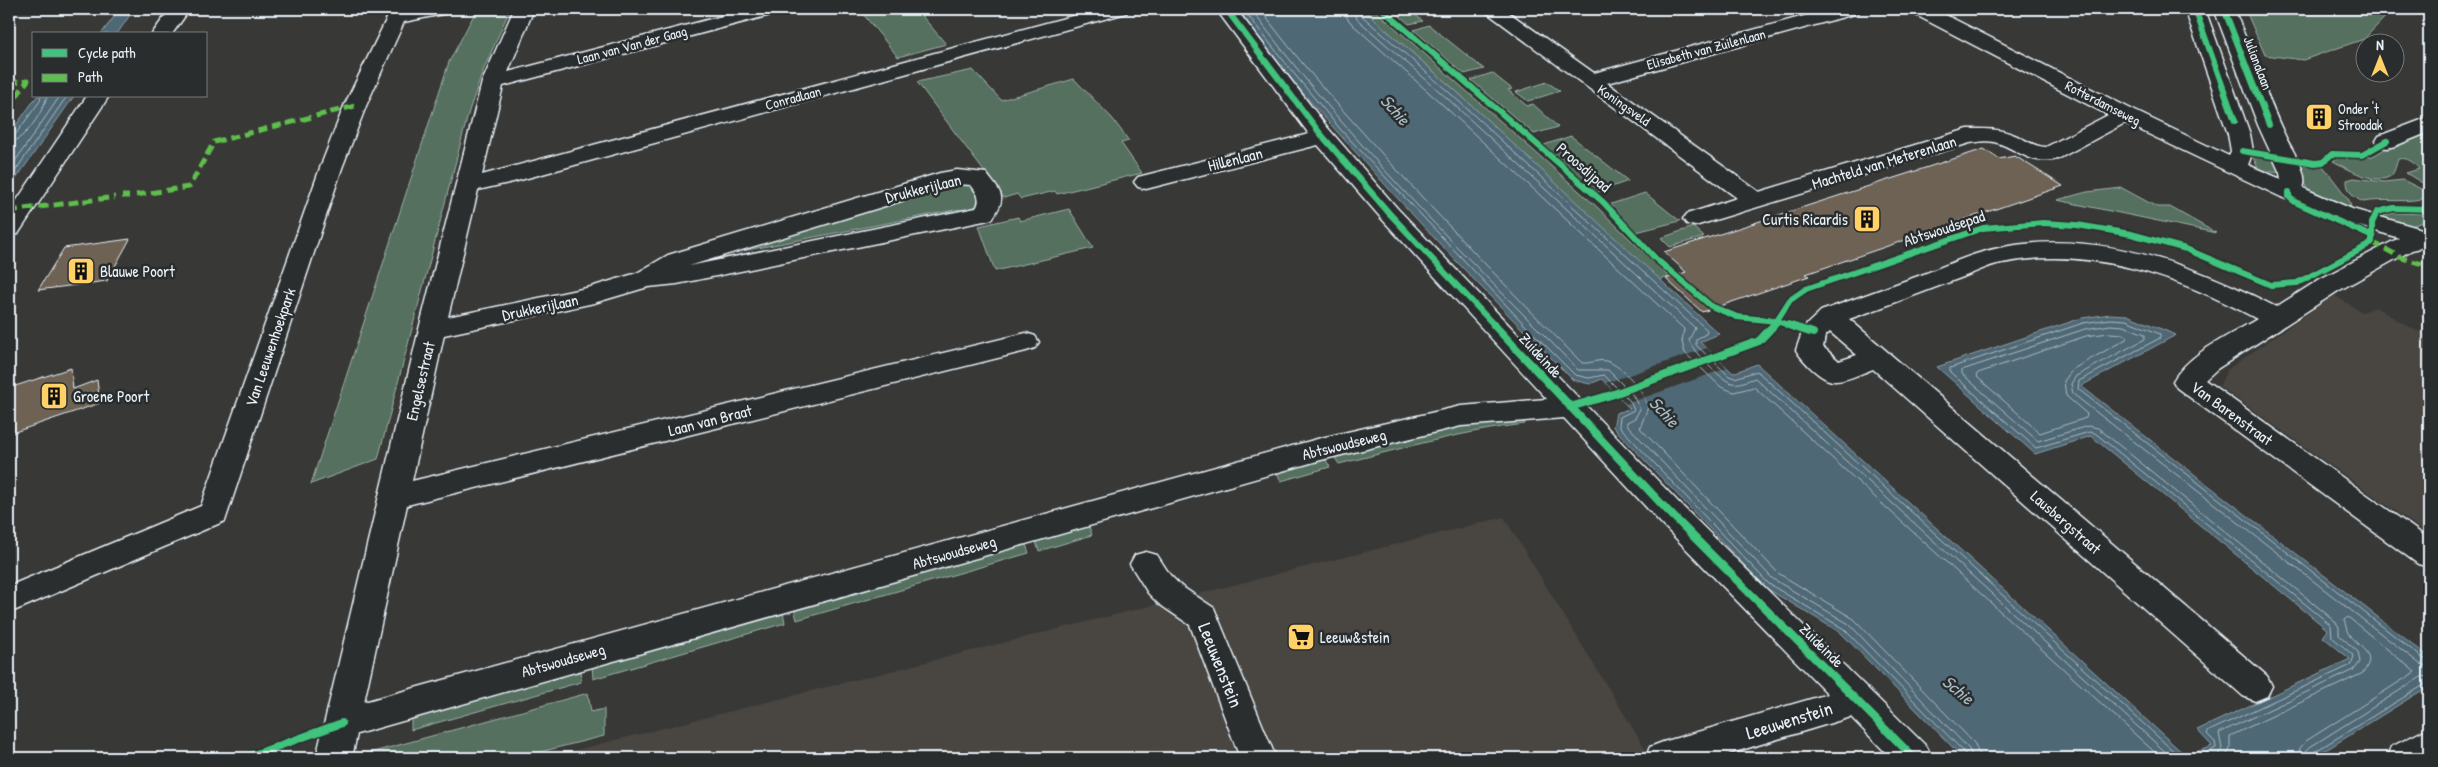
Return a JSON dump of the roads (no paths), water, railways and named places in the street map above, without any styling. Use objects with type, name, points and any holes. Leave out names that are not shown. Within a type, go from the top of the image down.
[{"type":"street","name":"Van Leeuwenhoekpark","points":[[9,600],[214,513],[331,168],[355,106],[396,18],[442,9]]},
{"type":"street","name":"Engelsestraat","points":[[334,758],[432,329],[493,82],[524,9]]},
{"type":"street","name":"Laan van Van der Gaag","points":[[493,82],[771,9]]},
{"type":"street","name":"Conradlaan","points":[[468,185],[505,177],[1119,9]]},
{"type":"street","name":"Zuideinde","points":[[1226,9],[1324,137],[1389,213],[1669,512],[1914,758]]},
{"type":"street","name":"Koningsveld","points":[[1492,9],[1756,201]]},
{"type":"street","name":"Elisabeth van Zuilenlaan","points":[[1590,81],[1851,9]]},
{"type":"street","name":"Rotterdamseweg","points":[[1919,9],[2125,115],[2236,168],[2344,214],[2426,239]]},
{"type":"street","points":[[2195,9],[2238,134],[2242,151],[2236,168]]},
{"type":"street","name":"Julianalaan","points":[[2224,9],[2268,126],[2292,173],[2293,183],[2289,192]]},
{"type":"street","points":[[163,32],[176,11]]},
{"type":"street","points":[[9,229],[97,98]]},
{"type":"street","name":"Machteld van Meterenlaan","points":[[1694,219],[1968,136],[1996,136],[2027,152],[2038,155],[2050,154],[2125,115]]},
{"type":"street","points":[[2387,141],[2429,124]]},
{"type":"street","name":"Hillenlaan","points":[[1146,182],[1324,137]]},
{"type":"street","name":"Drukkerijlaan","points":[[432,329],[594,295],[646,279],[677,276],[984,214],[991,203],[990,194],[978,178],[957,177],[940,180],[677,261],[646,279]]},
{"type":"street","name":"Van Barenstraat","points":[[2426,239],[2410,242],[2330,285],[2207,362],[2187,381],[2429,555]]},
{"type":"street","points":[[1876,359],[1835,372],[1809,350],[1813,333],[1830,317],[1999,256],[2060,249],[2115,255],[2184,275],[2239,297],[2276,318]]},
{"type":"street","name":"Lausbergstraat","points":[[1830,317],[1876,359],[2255,686]]},
{"type":"street","name":"Laan van Braat","points":[[394,497],[1026,342]]},
{"type":"street","name":"Abtswoudseweg","points":[[342,723],[1322,449],[1460,416],[1570,407]]},
{"type":"street","name":"Leeuwenstein","points":[[1146,564],[1159,584],[1170,595],[1203,617],[1258,758]]},
{"type":"street","name":"Leeuwenstein","points":[[1663,758],[1858,700]]},
{"type":"street","points":[[2404,758],[2429,744]]},
{"type":"water","points":[[120,9],[134,9],[118,32],[103,32]]},
{"type":"water","name":"Schie","points":[[1237,9],[1362,9],[1456,91],[1719,334],[1700,342],[1733,373],[1757,364],[2186,756],[2212,746],[2197,730],[2350,659],[2323,637],[2328,630],[2091,436],[2035,454],[1937,367],[2082,318],[2110,314],[2127,315],[2176,335],[2081,386],[2429,657],[2429,686],[2313,758],[1963,758],[1841,633],[1766,588],[1613,427],[1616,413],[1630,409],[1602,379],[1590,384],[1573,380],[1521,328],[1420,223],[1301,91]]},
{"type":"water","points":[[36,98],[73,98],[9,189],[9,135]]},
{"type":"place","name":"Onder 't Stroodak","points":[[2319,117]]},
{"type":"place","name":"Curtis Ricardis","points":[[1867,219]]},
{"type":"place","name":"Blauwe Poort","points":[[81,271]]},
{"type":"place","name":"Groene Poort","points":[[54,396]]},
{"type":"place","name":"Leeuw&stein","points":[[1301,637]]}]
